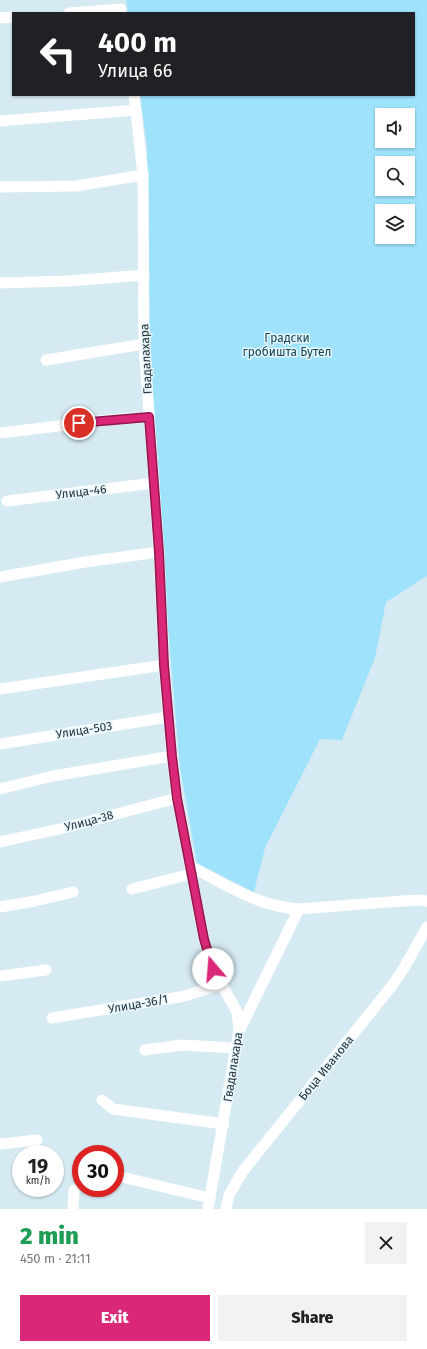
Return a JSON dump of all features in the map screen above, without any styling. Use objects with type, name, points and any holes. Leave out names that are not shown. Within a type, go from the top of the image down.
[{"type":"street","points":[[78,12],[120,7]]},
{"type":"street","points":[[0,18],[12,17]]},
{"type":"street","name":"Гвадалахара","points":[[134,96],[144,175],[144,344],[159,552],[164,665],[172,756],[177,798],[204,939],[213,969],[237,1012],[239,1030],[209,1204]]},
{"type":"street","points":[[0,121],[136,110]]},
{"type":"street","points":[[0,187],[76,186],[144,175]]},
{"type":"street","points":[[0,283],[69,282],[144,275]]},
{"type":"street","points":[[46,360],[144,344]]},
{"type":"street","points":[[0,433],[108,420],[149,417]]},
{"type":"street","name":"Улица-46","points":[[8,501],[154,483]]},
{"type":"street","points":[[0,577],[85,562],[159,552]]},
{"type":"street","points":[[0,689],[164,665]]},
{"type":"street","name":"Улица-503","points":[[0,744],[168,717]]},
{"type":"street","points":[[0,789],[53,776],[172,756]]},
{"type":"street","name":"Улица-38","points":[[0,842],[64,828],[177,798]]},
{"type":"street","points":[[132,890],[191,870],[260,902],[286,908],[299,909],[402,900],[419,900],[427,902]]},
{"type":"street","points":[[0,906],[35,901],[73,892]]},
{"type":"street","points":[[239,1030],[299,909]]},
{"type":"street","name":"Боца Иванова","points":[[226,1209],[230,1195],[243,1171],[391,987],[404,968],[427,927]]},
{"type":"street","points":[[0,976],[46,970]]},
{"type":"street","name":"Улица-36/1","points":[[52,1018],[185,996],[222,984]]},
{"type":"street","points":[[145,1050],[182,1045],[236,1048]]},
{"type":"street","points":[[102,1100],[113,1109],[224,1124]]},
{"type":"street","points":[[0,1144],[37,1140]]},
{"type":"street","points":[[124,1178],[209,1204]]},
{"type":"street","points":[[73,1209],[74,1197]]},
{"type":"green space","name":"Градски гробишта Бутел","points":[[126,0],[427,0],[427,576],[386,602],[375,658],[342,740],[320,739],[265,848],[254,892],[197,863],[180,767],[150,416],[147,146],[140,96],[415,96],[415,12],[128,12]]},
{"type":"route","points":[[79,423],[149,417],[159,552],[164,665],[172,756],[175,771],[177,798],[204,939],[213,969]]}]
